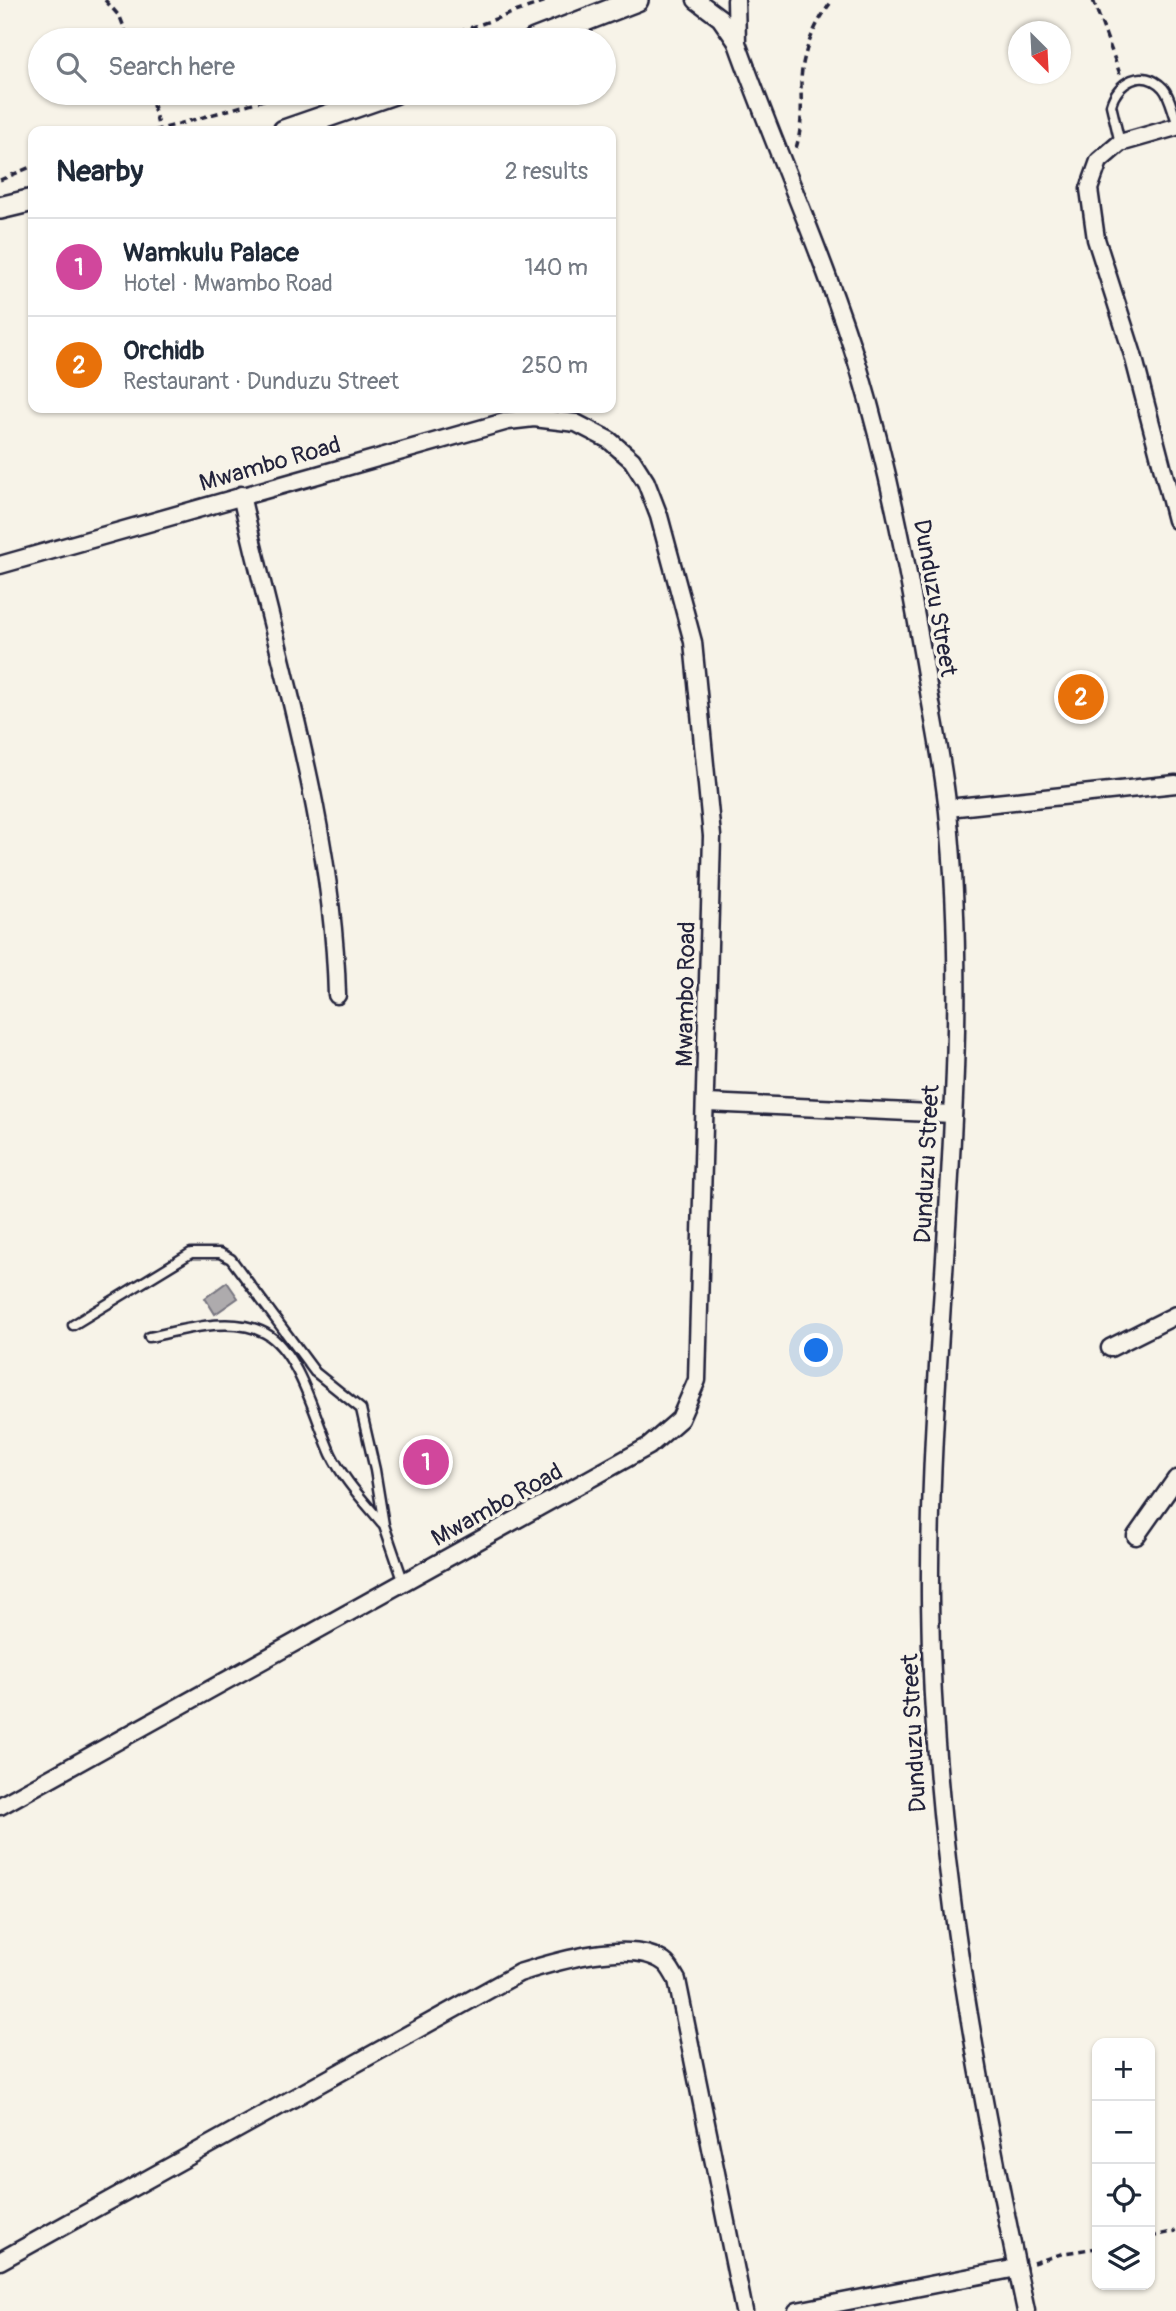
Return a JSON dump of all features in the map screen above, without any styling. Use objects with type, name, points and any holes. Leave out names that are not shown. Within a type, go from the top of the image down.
[{"type":"main road","points":[[565,28],[637,0]]},
{"type":"main road","points":[[298,126],[359,105]]},
{"type":"main road","points":[[0,208],[28,202]]},
{"type":"street","name":"Dunduzu Street","points":[[696,0],[720,18],[737,43],[841,315],[880,446],[901,533],[948,808],[957,1021],[931,1495],[932,1697],[950,1896],[968,2020],[1027,2311]]},
{"type":"street","name":"Dunduzu Street","points":[[736,0],[737,43]]},
{"type":"street","points":[[1176,127],[1120,143],[1099,160],[1089,189],[1090,212],[1133,355],[1176,520]]},
{"type":"street","name":"Mwambo Road","points":[[0,565],[508,421],[534,418],[576,423],[609,440],[632,460],[646,482],[659,516],[695,656],[712,836],[696,1380],[680,1419],[649,1446],[0,1806]]},
{"type":"street","points":[[241,495],[324,855],[336,948],[337,995]]},
{"type":"street","points":[[948,808],[1176,784]]},
{"type":"street","points":[[706,1103],[953,1114]]},
{"type":"street","points":[[1110,1348],[1176,1315]]},
{"type":"street","points":[[1136,1536],[1176,1479]]},
{"type":"street","points":[[0,2261],[519,1973],[580,1957],[636,1953],[653,1955],[667,1963],[677,1980],[744,2311]]},
{"type":"street","points":[[797,2311],[1017,2268]]},
{"type":"lane","points":[[1120,143],[1111,105],[1121,85],[1131,79],[1154,81],[1163,89],[1176,120]]},
{"type":"lane","points":[[73,1325],[191,1253],[220,1253],[232,1259],[314,1372],[361,1409],[384,1525],[404,1583]]},
{"type":"lane","points":[[149,1337],[198,1327],[242,1326],[266,1333],[284,1352],[305,1389],[332,1455],[349,1483],[384,1525]]},
{"type":"path","points":[[105,0],[120,17],[124,28]]},
{"type":"path","points":[[470,28],[549,0]]},
{"type":"path","points":[[785,171],[798,141],[801,77],[808,47],[816,26],[833,0]]},
{"type":"path","points":[[1093,0],[1119,70],[1121,85]]},
{"type":"path","points":[[153,105],[157,126]]},
{"type":"path","points":[[172,126],[246,105]]},
{"type":"path","points":[[0,180],[28,168]]},
{"type":"path","points":[[1155,2236],[1176,2231]]},
{"type":"path","points":[[1017,2268],[1064,2253],[1092,2249]]},
{"type":"shaded area","points":[[227,1282],[238,1298],[215,1314],[205,1298]]},
{"type":"place","name":"Orchidb","points":[[1081,697]]},
{"type":"place","name":"Wamkulu Palace","points":[[426,1462]]}]
